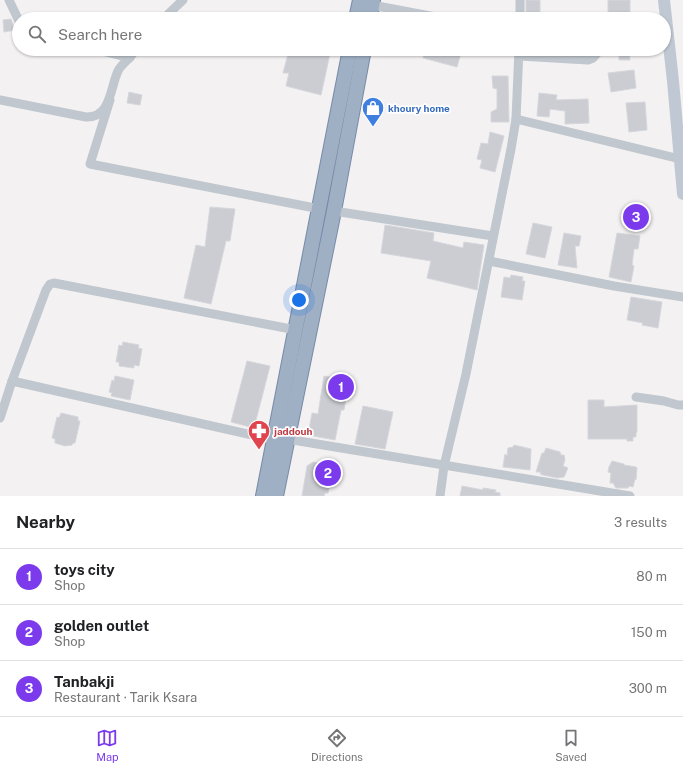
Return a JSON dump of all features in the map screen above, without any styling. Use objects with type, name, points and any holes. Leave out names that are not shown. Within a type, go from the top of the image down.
[{"type":"highway","points":[[362,12],[371,1]]},
{"type":"highway","points":[[370,12],[371,1]]},
{"type":"highway","points":[[276,496],[280,440],[296,330],[349,56]]},
{"type":"highway","points":[[263,496],[280,440],[334,211],[363,56]]},
{"type":"main road","points":[[664,0],[665,12]]},
{"type":"main road","points":[[670,56],[683,194]]},
{"type":"street","points":[[9,0],[15,12]]},
{"type":"street","points":[[170,12],[183,0]]},
{"type":"street","points":[[520,0],[520,12]]},
{"type":"street","points":[[371,1],[417,12]]},
{"type":"street","points":[[122,56],[130,58]]},
{"type":"street","points":[[440,496],[444,466],[466,374],[516,119],[519,56]]},
{"type":"street","points":[[554,56],[588,60],[595,56]]},
{"type":"street","points":[[130,58],[122,65],[118,72],[90,164],[320,209]]},
{"type":"street","points":[[0,100],[92,117],[99,114],[110,100]]},
{"type":"street","points":[[516,119],[681,166]]},
{"type":"street","points":[[334,211],[493,236]]},
{"type":"street","points":[[489,261],[614,286],[683,297]]},
{"type":"street","points":[[0,418],[12,381],[46,290],[50,284],[54,283],[296,330]]},
{"type":"street","points":[[12,381],[280,440],[630,496]]},
{"type":"street","points":[[636,397],[683,405]]},
{"type":"building","points":[[526,0],[540,0],[540,12],[526,12]]},
{"type":"building","points":[[608,0],[630,0],[630,12],[608,12]]},
{"type":"building","points":[[11,19],[12,31],[4,32],[3,20]]},
{"type":"building","points":[[287,56],[329,56],[321,95],[286,86],[289,73],[283,73]]},
{"type":"building","points":[[423,56],[460,56],[457,67],[423,58]]},
{"type":"building","points":[[619,56],[630,56],[630,60],[619,60]]},
{"type":"building","points":[[634,70],[636,88],[611,92],[608,73]]},
{"type":"building","points":[[492,76],[508,76],[509,122],[491,122],[491,112],[497,109],[497,89],[493,88]]},
{"type":"building","points":[[129,92],[142,95],[140,105],[127,103]]},
{"type":"building","points":[[539,93],[557,95],[556,100],[588,99],[589,123],[565,124],[565,111],[550,109],[549,117],[537,116]]},
{"type":"building","points":[[645,102],[647,130],[629,132],[626,103]]},
{"type":"building","points":[[490,132],[504,136],[495,172],[480,168],[482,160],[477,159],[481,143],[488,144]]},
{"type":"building","points":[[210,207],[235,209],[230,241],[226,241],[211,304],[184,298],[196,245],[205,247]]},
{"type":"building","points":[[533,223],[552,227],[545,258],[526,254]]},
{"type":"building","points":[[385,225],[434,233],[433,241],[463,248],[464,242],[484,245],[477,290],[427,278],[431,261],[381,253]]},
{"type":"building","points":[[564,233],[581,236],[579,246],[575,246],[577,268],[558,265]]},
{"type":"building","points":[[617,233],[640,236],[638,249],[634,249],[632,265],[634,266],[631,282],[609,277]]},
{"type":"building","points":[[511,275],[523,277],[522,281],[525,281],[522,300],[501,297],[504,277],[510,278]]},
{"type":"building","points":[[631,297],[662,302],[658,328],[627,320]]},
{"type":"building","points":[[123,342],[139,345],[138,348],[142,349],[139,366],[134,365],[134,368],[119,366],[119,362],[116,362],[119,345],[122,346]]},
{"type":"building","points":[[247,361],[270,366],[254,428],[231,422]]},
{"type":"building","points":[[115,376],[134,380],[130,400],[111,396],[112,393],[109,392],[112,380],[114,381]]},
{"type":"building","points":[[324,376],[349,380],[344,410],[341,410],[335,440],[308,435],[312,413],[318,414]]},
{"type":"building","points":[[588,400],[604,400],[604,407],[637,405],[637,432],[636,437],[633,437],[633,441],[627,441],[627,439],[588,439]]},
{"type":"building","points":[[363,406],[393,412],[385,449],[355,444]]},
{"type":"building","points":[[61,413],[78,417],[78,421],[80,421],[75,443],[72,445],[65,446],[55,443],[55,439],[52,438],[57,417],[59,418]]},
{"type":"building","points":[[514,445],[531,449],[530,470],[503,467],[505,454],[507,456],[508,448],[513,447]]},
{"type":"building","points":[[546,448],[560,452],[561,455],[564,455],[565,460],[563,466],[568,468],[564,477],[557,478],[540,474],[541,472],[536,472],[542,453],[544,453]]},
{"type":"building","points":[[612,461],[637,468],[636,480],[635,479],[633,487],[629,486],[628,488],[616,488],[613,483],[610,483],[611,473],[608,472]]},
{"type":"building","points":[[313,462],[330,465],[327,484],[330,485],[328,493],[325,493],[324,496],[302,496],[307,466]]},
{"type":"building","points":[[462,486],[483,490],[483,488],[496,490],[495,492],[500,493],[500,496],[460,496]]},
{"type":"place","name":"khoury home","points":[[373,128]]},
{"type":"place","name":"Tanbakji","points":[[636,217]]},
{"type":"place","name":"toys city","points":[[341,387]]},
{"type":"place","name":"jaddouh","points":[[259,450]]},
{"type":"place","name":"golden outlet","points":[[328,473]]}]
